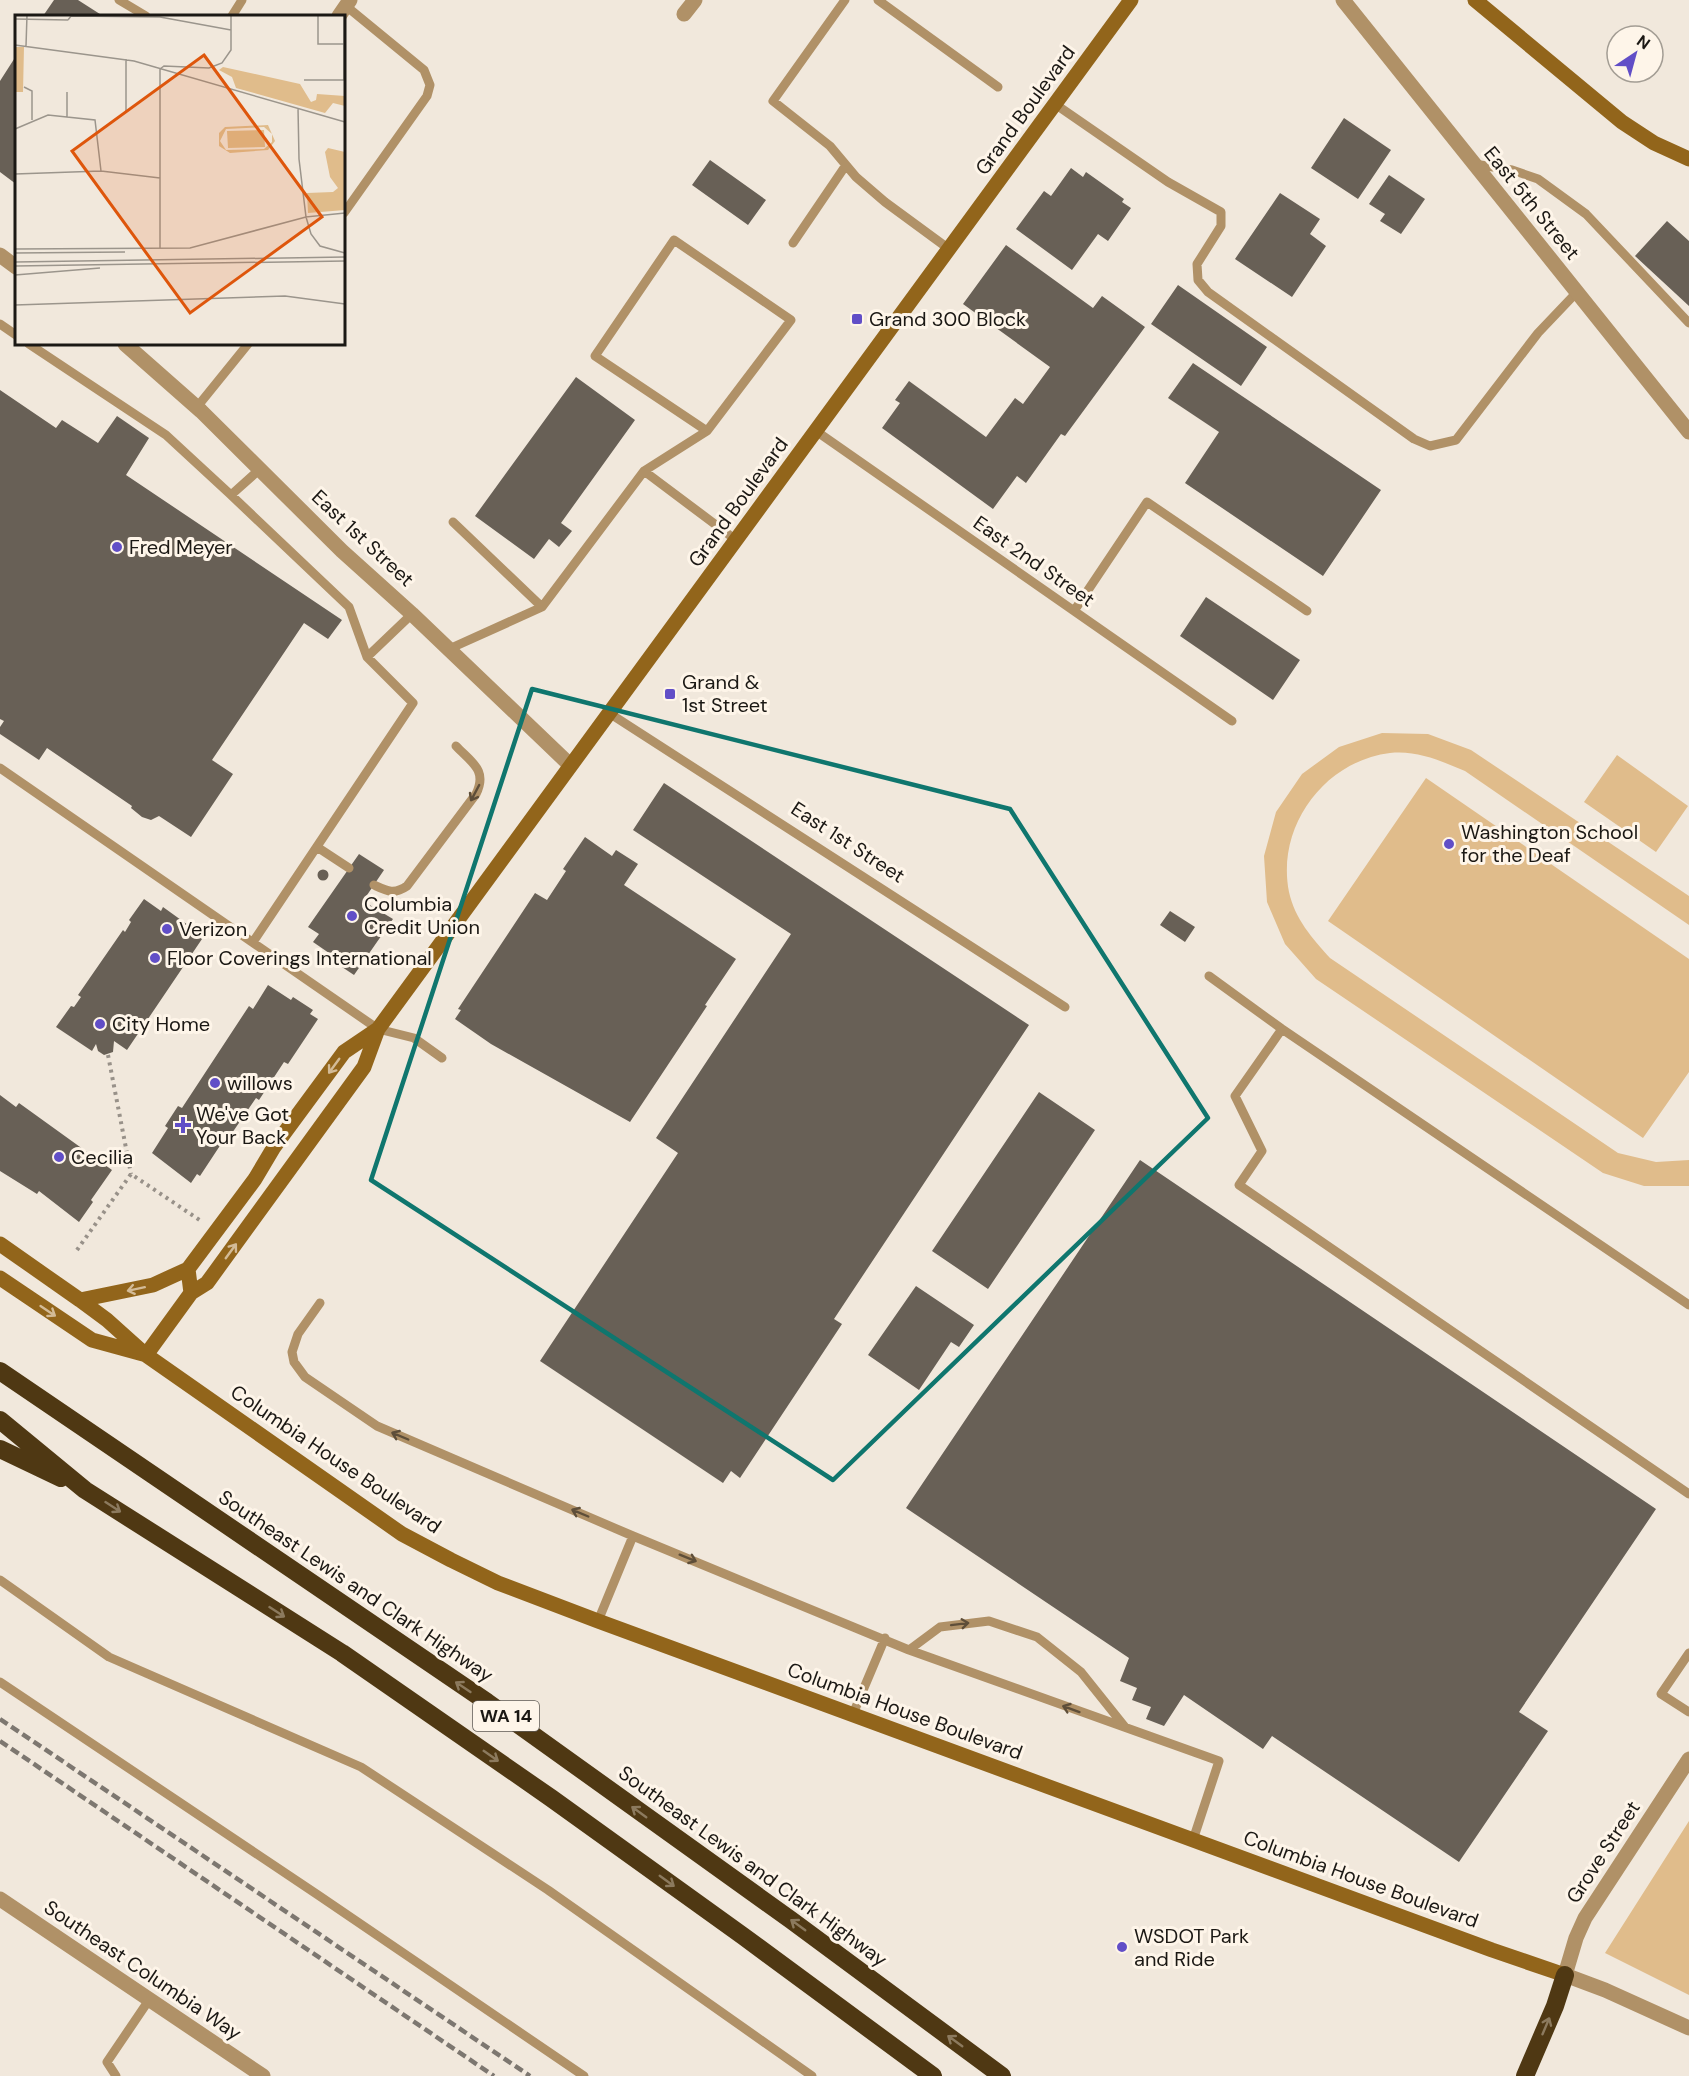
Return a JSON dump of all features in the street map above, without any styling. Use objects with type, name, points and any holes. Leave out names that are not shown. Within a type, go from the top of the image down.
[{"type":"highway","name":"Southeast Lewis and Clark Highway","points":[[0,1371],[487,1702],[1002,2076]]},
{"type":"highway","name":"WA 14","points":[[0,1420],[85,1490],[342,1653],[743,1936],[933,2076]]},
{"type":"highway","points":[[0,1449],[85,1490]]},
{"type":"highway","points":[[1526,2076],[1555,2006],[1565,1975]]},
{"type":"main road","name":"Grand Boulevard","points":[[146,1355],[191,1293],[207,1283],[364,1066],[378,1029],[1131,0]]},
{"type":"main road","points":[[1475,0],[1622,122],[1654,143],[1689,159]]},
{"type":"main road","name":"Grand Boulevard","points":[[188,1269],[255,1179],[274,1147],[344,1052],[378,1029]]},
{"type":"main road","name":"Columbia House Boulevard","points":[[0,1245],[107,1320],[146,1355],[402,1533],[498,1583],[1565,1975]]},
{"type":"main road","points":[[80,1300],[146,1287],[163,1282],[188,1269],[191,1293]]},
{"type":"main road","name":"Columbia House Boulevard","points":[[0,1278],[92,1340],[146,1355]]},
{"type":"street","points":[[684,14],[695,0]]},
{"type":"street","name":"East 5th Street","points":[[1342,0],[1689,432]]},
{"type":"street","points":[[0,255],[15,266]]},
{"type":"street","name":"East 1st Street","points":[[126,345],[197,407],[342,550],[570,765]]},
{"type":"street","name":"Grove Street","points":[[1565,1975],[1585,1918],[1689,1759]]},
{"type":"street","name":"Southeast Columbia Way","points":[[0,1899],[263,2076]]},
{"type":"street","name":"Columbia House Boulevard","points":[[1565,1975],[1605,1990],[1689,2028]]},
{"type":"lane","points":[[119,0],[144,15]]},
{"type":"lane","points":[[233,15],[242,0]]},
{"type":"lane","points":[[845,0],[773,101],[830,146],[856,177],[885,202],[949,249]]},
{"type":"lane","points":[[878,0],[998,87]]},
{"type":"lane","points":[[345,7],[424,70],[430,85],[427,96],[345,212]]},
{"type":"lane","points":[[1055,104],[1168,182],[1221,212],[1221,226],[1197,264],[1198,280],[1208,292],[1414,439],[1430,446],[1456,440],[1538,333],[1577,292]]},
{"type":"lane","points":[[1474,164],[1512,170],[1538,179],[1548,186],[1586,214],[1689,322]]},
{"type":"lane","points":[[793,243],[846,165]]},
{"type":"lane","points":[[449,649],[542,607],[644,471],[707,431],[791,320],[674,240],[595,356],[707,431]]},
{"type":"lane","points":[[0,324],[15,334]]},
{"type":"lane","points":[[31,345],[166,435],[231,495],[349,608],[367,657],[413,703],[253,942]]},
{"type":"lane","points":[[197,407],[247,345]]},
{"type":"lane","name":"East 2nd Street","points":[[816,431],[1232,721]]},
{"type":"lane","points":[[231,495],[260,469]]},
{"type":"lane","points":[[644,471],[736,540]]},
{"type":"lane","points":[[1074,611],[1147,502],[1307,611]]},
{"type":"lane","points":[[453,522],[542,607]]},
{"type":"lane","points":[[367,657],[412,614]]},
{"type":"lane","name":"East 1st Street","points":[[609,712],[1065,1007]]},
{"type":"lane","points":[[374,885],[389,892],[400,891],[407,886],[476,794],[480,786],[481,775],[478,768],[456,746]]},
{"type":"lane","points":[[0,768],[378,1029],[414,1038],[442,1058]]},
{"type":"lane","points":[[317,846],[349,868]]},
{"type":"lane","points":[[1209,976],[1282,1029],[1689,1305]]},
{"type":"lane","points":[[1282,1029],[1235,1096],[1262,1151],[1239,1185],[1689,1494]]},
{"type":"lane","points":[[320,1303],[294,1343],[294,1362],[305,1377],[377,1426],[633,1536],[885,1638],[909,1650],[1219,1761],[1193,1840]]},
{"type":"lane","points":[[598,1621],[633,1536]]},
{"type":"lane","points":[[0,1580],[109,1657],[362,1767],[548,1890],[812,2076]]},
{"type":"lane","points":[[909,1650],[940,1627],[989,1621],[1037,1637],[1081,1672],[1126,1729]]},
{"type":"lane","points":[[853,1714],[885,1638]]},
{"type":"lane","points":[[1689,1653],[1661,1694],[1689,1712]]},
{"type":"lane","points":[[0,1682],[584,2076]]},
{"type":"lane","points":[[116,2076],[107,2062],[149,2000]]},
{"type":"path","points":[[108,1055],[131,1174],[202,1221]]},
{"type":"path","points":[[77,1250],[131,1174]]},
{"type":"highlighted area","points":[[532,689],[1010,809],[1208,1118],[833,1480],[371,1180]]},
{"type":"shaded area","points":[[1382,733],[1428,734],[1471,750],[1689,896],[1689,925],[1465,771],[1429,757],[1410,753],[1390,753],[1366,759],[1345,769],[1326,783],[1310,801],[1298,822],[1290,844],[1287,868],[1292,902],[1305,928],[1330,958],[1618,1153],[1656,1162],[1689,1160],[1689,1186],[1644,1186],[1603,1173],[1316,979],[1285,944],[1267,902],[1264,856],[1276,812],[1302,774],[1339,747]]},
{"type":"shaded area","points":[[1617,755],[1688,806],[1656,852],[1584,802]]},
{"type":"shaded area","points":[[1426,778],[1689,959],[1689,1072],[1643,1138],[1328,921]]},
{"type":"shaded area","points":[[1689,1821],[1689,1995],[1605,1953]]},
{"type":"building","points":[[54,0],[78,0],[101,15],[44,15]]},
{"type":"building","points":[[15,58],[15,183],[0,172],[0,81]]},
{"type":"building","points":[[1344,118],[1391,150],[1358,199],[1311,168]]},
{"type":"building","points":[[710,160],[766,200],[748,225],[692,185]]},
{"type":"building","points":[[1071,168],[1083,177],[1086,172],[1124,199],[1122,202],[1131,208],[1108,241],[1098,234],[1072,270],[1016,229],[1044,191],[1051,196]]},
{"type":"building","points":[[1389,175],[1425,199],[1401,234],[1380,221],[1385,214],[1369,204]]},
{"type":"building","points":[[1280,193],[1320,219],[1310,234],[1326,246],[1292,297],[1235,259]]},
{"type":"building","points":[[1667,221],[1689,241],[1689,306],[1635,256]]},
{"type":"building","points":[[1006,245],[1093,308],[1102,296],[1145,327],[1065,436],[1061,434],[1026,483],[1017,476],[993,509],[882,428],[900,403],[895,400],[909,381],[986,437],[1015,398],[1023,404],[1050,367],[963,304]]},
{"type":"building","points":[[1178,285],[1267,347],[1241,386],[1151,324]]},
{"type":"building","points":[[1193,363],[1381,490],[1323,576],[1185,483],[1219,432],[1168,398]]},
{"type":"building","points":[[576,377],[635,420],[561,523],[572,531],[559,547],[549,539],[534,559],[475,516]]},
{"type":"building","name":"Fred Meyer","points":[[0,390],[56,428],[62,420],[98,443],[117,416],[149,438],[126,475],[342,620],[328,639],[304,623],[212,760],[233,774],[191,837],[159,816],[151,820],[142,817],[131,808],[132,806],[47,748],[39,760],[0,734],[0,727],[4,721],[0,719]]},
{"type":"building","points":[[1206,597],[1300,660],[1273,700],[1180,636]]},
{"type":"building","points":[[664,783],[1029,1025],[834,1319],[842,1324],[740,1478],[731,1471],[723,1483],[540,1361],[678,1153],[656,1138],[791,934],[633,830]]},
{"type":"building","points":[[585,837],[612,856],[616,850],[638,864],[624,885],[736,959],[630,1122],[491,1044],[455,1019],[461,1010],[458,1009],[535,893],[547,900],[566,871],[563,869]]},
{"type":"building","name":"Columbia Credit Union","points":[[359,854],[384,870],[363,901],[393,919],[354,975],[327,957],[329,953],[313,942],[319,934],[308,927]]},
{"type":"building","points":[[323,870],[327,871],[327,879],[323,880],[319,879],[318,875],[319,871]]},
{"type":"building","points":[[144,899],[161,911],[163,907],[188,925],[186,928],[202,939],[127,1050],[114,1041],[113,1052],[104,1055],[98,1051],[96,1044],[92,1051],[56,1027],[71,1006],[74,1007],[81,997],[78,995],[123,930],[125,932],[131,922],[129,920]]},
{"type":"building","points":[[1170,911],[1195,927],[1185,942],[1160,925]]},
{"type":"building","points":[[268,985],[291,1000],[293,997],[313,1010],[310,1014],[318,1019],[288,1064],[284,1062],[259,1100],[256,1098],[230,1136],[227,1135],[200,1176],[197,1174],[191,1183],[152,1153],[168,1128],[165,1126],[178,1106],[182,1108],[249,1006],[253,1009]]},
{"type":"building","points":[[1039,1092],[1095,1130],[988,1289],[932,1251]]},
{"type":"building","points":[[0,1095],[16,1107],[19,1103],[112,1170],[79,1222],[39,1191],[37,1194],[0,1171]]},
{"type":"building","points":[[1140,1160],[1656,1509],[1519,1712],[1548,1731],[1459,1862],[1272,1736],[1263,1749],[1184,1695],[1164,1726],[1146,1719],[1151,1707],[1132,1700],[1137,1688],[1120,1681],[1129,1658],[906,1508]]},
{"type":"building","points":[[916,1286],[974,1325],[959,1347],[951,1342],[919,1390],[868,1355]]},
{"type":"railway","points":[[0,1719],[530,2076]]},
{"type":"railway","points":[[0,1741],[494,2076]]},
{"type":"place","name":"Grand 300 Block","points":[[857,319]]},
{"type":"place","name":"Fred Meyer","points":[[117,547]]},
{"type":"place","name":"Grand & 1st Street","points":[[670,694]]},
{"type":"place","name":"Washington School for the Deaf","points":[[1449,844]]},
{"type":"place","name":"Columbia Credit Union","points":[[352,916]]},
{"type":"place","name":"Verizon","points":[[167,929]]},
{"type":"place","name":"Floor Coverings International","points":[[155,958]]},
{"type":"place","name":"City Home","points":[[100,1024]]},
{"type":"place","name":"willows","points":[[215,1083]]},
{"type":"place","name":"We've Got Your Back","points":[[183,1125]]},
{"type":"place","name":"Cecilia","points":[[59,1157]]},
{"type":"place","name":"WSDOT Park and Ride","points":[[1122,1947]]}]
